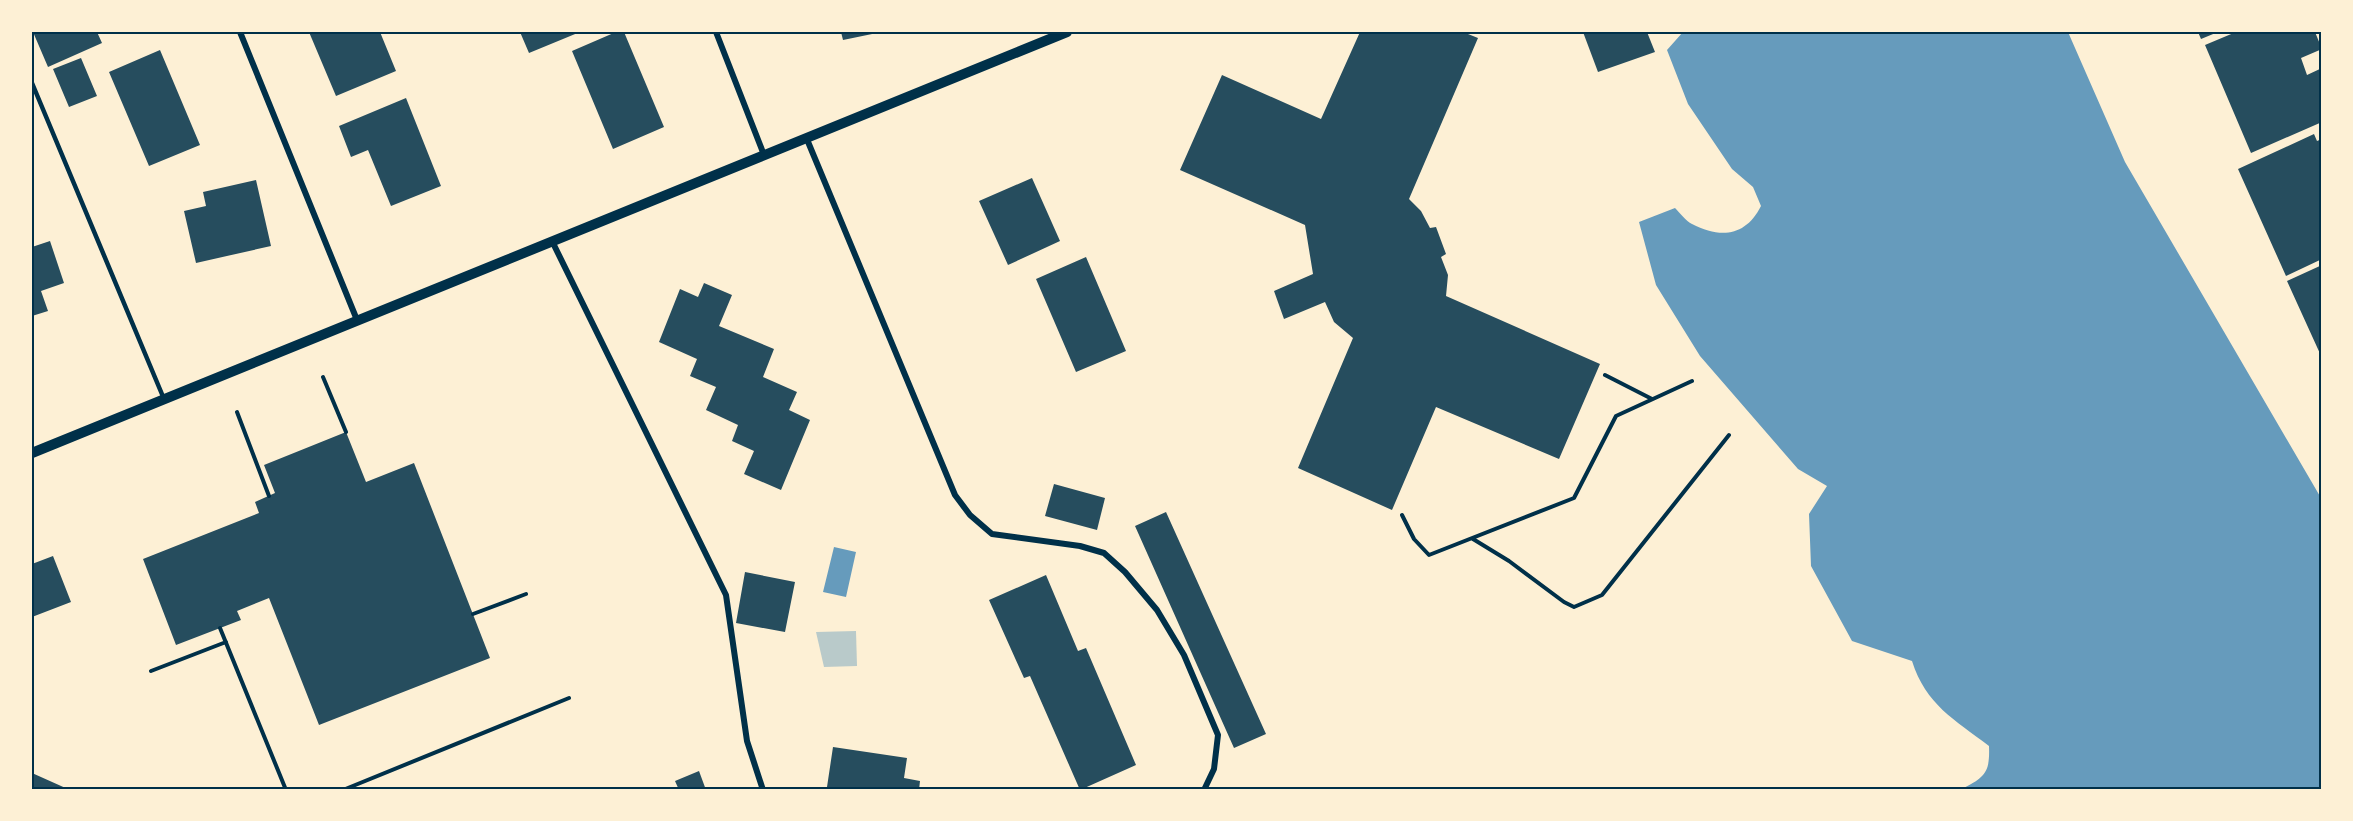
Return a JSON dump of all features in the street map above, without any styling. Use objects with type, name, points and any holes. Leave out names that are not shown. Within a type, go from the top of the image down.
[{"type":"street","points":[[240,32],[357,320]]},
{"type":"street","points":[[716,32],[764,154]]},
{"type":"street","points":[[32,453],[1067,32]]},
{"type":"street","points":[[806,137],[955,495],[970,515],[992,534],[1104,553],[1125,572],[1157,610],[1184,655],[1218,735],[1214,769],[1204,789]]},
{"type":"street","points":[[552,240],[726,594],[747,741],[764,789]]},
{"type":"lane","points":[[32,83],[164,399]]},
{"type":"path","points":[[1605,375],[1653,399]]},
{"type":"path","points":[[323,377],[346,432]]},
{"type":"path","points":[[1401,515],[1414,539],[1429,555],[1574,498],[1616,416],[1692,381]]},
{"type":"path","points":[[237,412],[269,496]]},
{"type":"path","points":[[1472,538],[1509,561],[1564,603],[1574,607],[1602,595],[1729,435]]},
{"type":"path","points":[[473,614],[526,594]]},
{"type":"path","points":[[220,628],[286,789]]},
{"type":"path","points":[[151,671],[226,642]]},
{"type":"path","points":[[343,789],[569,698]]},
{"type":"shaded area","points":[[856,631],[857,666],[824,667],[816,632]]},
{"type":"water","points":[[1683,32],[2068,32],[2125,162],[2321,498],[2321,789],[1962,789],[1984,773],[1987,768],[1989,746],[1953,719],[1933,700],[1918,676],[1912,661],[1852,641],[1811,566],[1809,514],[1827,486],[1798,469],[1700,356],[1656,285],[1639,222],[1675,208],[1690,223],[1703,229],[1713,232],[1732,232],[1748,224],[1761,206],[1753,187],[1732,169],[1688,104],[1667,50]]},
{"type":"water","points":[[834,547],[856,552],[846,597],[823,592]]},
{"type":"building","points":[[33,32],[97,32],[102,43],[48,67]]},
{"type":"building","points":[[309,32],[380,32],[396,71],[336,96]]},
{"type":"building","points":[[520,32],[580,32],[529,53]]},
{"type":"building","points":[[616,32],[624,32],[664,127],[613,149],[572,51]]},
{"type":"building","points":[[841,32],[877,32],[877,33],[843,40]]},
{"type":"building","points":[[1360,32],[1463,32],[1478,38],[1409,199],[1421,211],[1430,228],[1436,227],[1446,254],[1441,257],[1448,275],[1446,296],[1600,364],[1559,459],[1436,407],[1392,510],[1298,468],[1353,338],[1334,322],[1325,302],[1284,319],[1274,291],[1313,274],[1305,225],[1180,170],[1222,75],[1321,119]]},
{"type":"building","points":[[1583,32],[1647,32],[1655,52],[1598,72]]},
{"type":"building","points":[[2198,32],[2218,32],[2201,39]]},
{"type":"building","points":[[2236,32],[2315,32],[2322,49],[2301,58],[2307,75],[2322,68],[2322,122],[2251,153],[2205,45]]},
{"type":"building","points":[[160,50],[200,145],[149,166],[109,72]]},
{"type":"building","points":[[81,58],[97,96],[69,107],[53,69]]},
{"type":"building","points":[[406,98],[441,186],[391,206],[368,150],[351,157],[339,126]]},
{"type":"building","points":[[2314,134],[2317,141],[2322,139],[2322,259],[2286,276],[2238,169]]},
{"type":"building","points":[[1032,178],[1060,241],[1008,265],[979,201]]},
{"type":"building","points":[[256,180],[271,246],[196,263],[184,211],[206,206],[203,192]]},
{"type":"building","points":[[50,241],[64,283],[41,291],[48,311],[32,316],[32,247]]},
{"type":"building","points":[[1086,257],[1126,351],[1076,372],[1036,279]]},
{"type":"building","points":[[2322,265],[2322,358],[2287,281]]},
{"type":"building","points":[[704,283],[732,295],[719,326],[774,349],[763,377],[797,392],[789,410],[810,420],[781,490],[744,474],[754,451],[732,441],[738,425],[706,410],[716,387],[690,376],[697,359],[659,342],[680,289],[698,297]]},
{"type":"building","points":[[346,432],[366,482],[414,463],[490,658],[319,725],[269,598],[237,611],[241,620],[176,645],[143,559],[259,513],[255,502],[275,493],[264,465]]},
{"type":"building","points":[[1054,484],[1105,498],[1097,530],[1045,516]]},
{"type":"building","points":[[1166,512],[1266,734],[1234,748],[1135,526]]},
{"type":"building","points":[[53,556],[71,602],[32,617],[32,564]]},
{"type":"building","points":[[745,572],[795,582],[785,632],[736,623]]},
{"type":"building","points":[[1046,575],[1078,651],[1086,648],[1136,765],[1080,790],[1030,676],[1024,678],[989,600]]},
{"type":"building","points":[[833,747],[907,758],[904,778],[920,781],[919,790],[840,790],[827,787]]},
{"type":"building","points":[[699,771],[706,790],[679,790],[675,781]]},
{"type":"building","points":[[32,773],[70,790],[32,790]]}]
